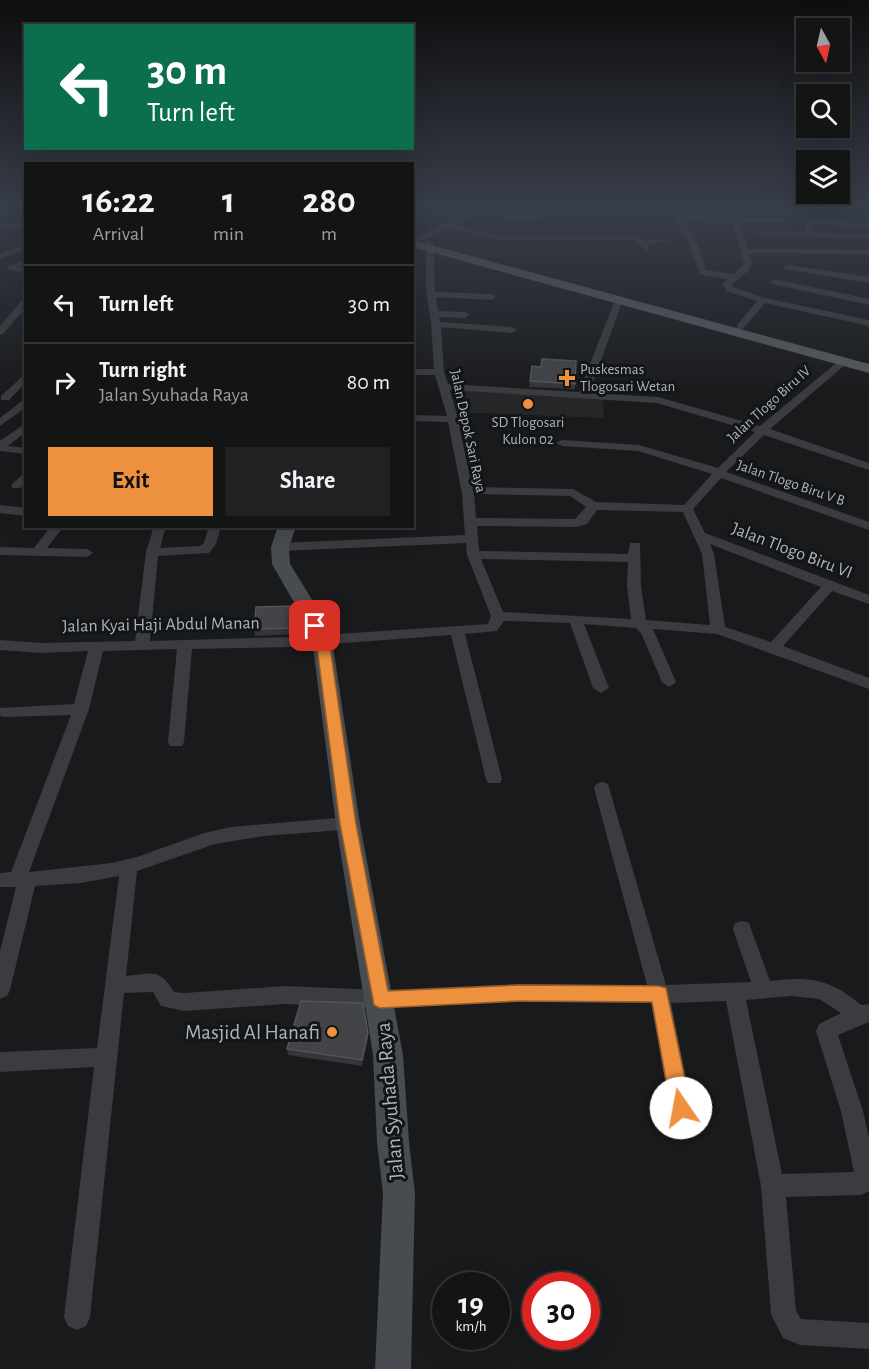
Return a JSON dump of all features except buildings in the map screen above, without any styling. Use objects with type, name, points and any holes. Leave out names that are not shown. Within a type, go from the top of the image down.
[{"type":"main road","points":[[512,269],[619,300],[869,363]]},
{"type":"main road","points":[[517,269],[737,329],[869,369]]},
{"type":"street","points":[[9,269],[24,272]]},
{"type":"street","name":"Jalan Depok Sari Raya","points":[[426,269],[436,319],[440,372],[453,419],[467,490],[473,555],[498,616]]},
{"type":"street","points":[[702,269],[704,273],[735,278]]},
{"type":"street","points":[[743,269],[727,284],[729,289],[763,300],[869,323]]},
{"type":"street","points":[[800,269],[869,280]]},
{"type":"street","points":[[775,282],[869,302]]},
{"type":"street","points":[[432,294],[492,297]]},
{"type":"street","points":[[583,394],[619,300]]},
{"type":"street","points":[[737,329],[763,300]]},
{"type":"street","points":[[0,332],[24,304]]},
{"type":"street","points":[[858,320],[869,309]]},
{"type":"street","points":[[436,319],[465,315]]},
{"type":"street","points":[[436,319],[512,330]]},
{"type":"street","name":"Jalan Tlogo Biru IV","points":[[687,509],[718,473],[761,430],[843,362]]},
{"type":"street","points":[[414,372],[440,372]]},
{"type":"street","points":[[3,398],[24,378]]},
{"type":"street","points":[[444,387],[658,400],[761,430],[869,467]]},
{"type":"street","points":[[3,398],[24,400]]},
{"type":"street","points":[[0,423],[24,402]]},
{"type":"street","points":[[414,418],[453,419]]},
{"type":"street","points":[[0,447],[24,428]]},
{"type":"street","points":[[562,443],[639,448],[718,473]]},
{"type":"street","points":[[0,447],[24,451]]},
{"type":"street","name":"Jalan Tlogo Biru V B","points":[[718,473],[869,526]]},
{"type":"street","points":[[16,486],[24,477]]},
{"type":"street","points":[[467,490],[573,493],[593,506],[687,509],[708,554],[718,630]]},
{"type":"street","points":[[469,522],[576,523],[583,521],[593,506]]},
{"type":"street","points":[[0,509],[24,512]]},
{"type":"street","points":[[38,552],[56,528]]},
{"type":"street","points":[[142,646],[152,552],[159,528]]},
{"type":"street","points":[[152,552],[204,550],[210,544],[214,528]]},
{"type":"street","name":"Jalan Tlogo Biru VI","points":[[701,536],[869,600]]},
{"type":"street","points":[[283,537],[471,538]]},
{"type":"street","name":"Jalan Syuhada Raya","points":[[283,537],[281,564],[309,611],[322,640],[348,824],[388,1055],[393,1142],[399,1194],[393,1369]]},
{"type":"street","points":[[0,551],[87,553]]},
{"type":"street","points":[[473,555],[635,552],[634,586],[639,623],[647,631],[669,682]]},
{"type":"street","points":[[774,648],[830,585]]},
{"type":"street","points":[[322,640],[492,628],[498,616],[639,623],[718,630],[774,648],[869,684]]},
{"type":"street","points":[[574,619],[601,688]]},
{"type":"street","points":[[457,631],[494,779]]},
{"type":"street","name":"Jalan Kyai Haji Abdul Manan","points":[[0,645],[40,648],[322,640]]},
{"type":"street","points":[[176,742],[185,644]]},
{"type":"street","points":[[0,990],[15,880],[67,751],[89,684],[97,646]]},
{"type":"street","points":[[4,712],[81,709]]},
{"type":"street","points":[[602,788],[659,994],[681,1108]]},
{"type":"street","points":[[15,880],[129,867],[172,849],[213,837],[250,831],[348,824]]},
{"type":"street","points":[[77,1317],[129,867]]},
{"type":"street","points":[[742,929],[759,973],[762,991]]},
{"type":"street","points":[[114,985],[158,983],[168,1000],[184,1002],[285,995],[380,999],[520,993],[734,993],[802,986],[819,988],[863,1014]]},
{"type":"street","points":[[734,993],[773,1186],[784,1314],[792,1329],[800,1332],[869,1336]]},
{"type":"street","points":[[773,1186],[861,1182],[866,1175],[852,1111],[826,1031],[832,1026],[863,1014]]},
{"type":"street","points":[[0,1062],[106,1057]]},
{"type":"shaded area","name":"SD Tlogosari Kulon 02","points":[[455,390],[603,396],[604,418],[451,412]]},
{"type":"place","name":"Puskesmas Tlogosari Wetan","points":[[567,378]]},
{"type":"place","name":"SD Tlogosari Kulon 02","points":[[528,404]]},
{"type":"place","name":"Masjid Al Hanafi","points":[[332,1032]]},
{"type":"route","points":[[315,626],[322,640],[348,824],[380,999],[520,993],[659,994],[669,1034],[669,1049],[681,1108]]}]
